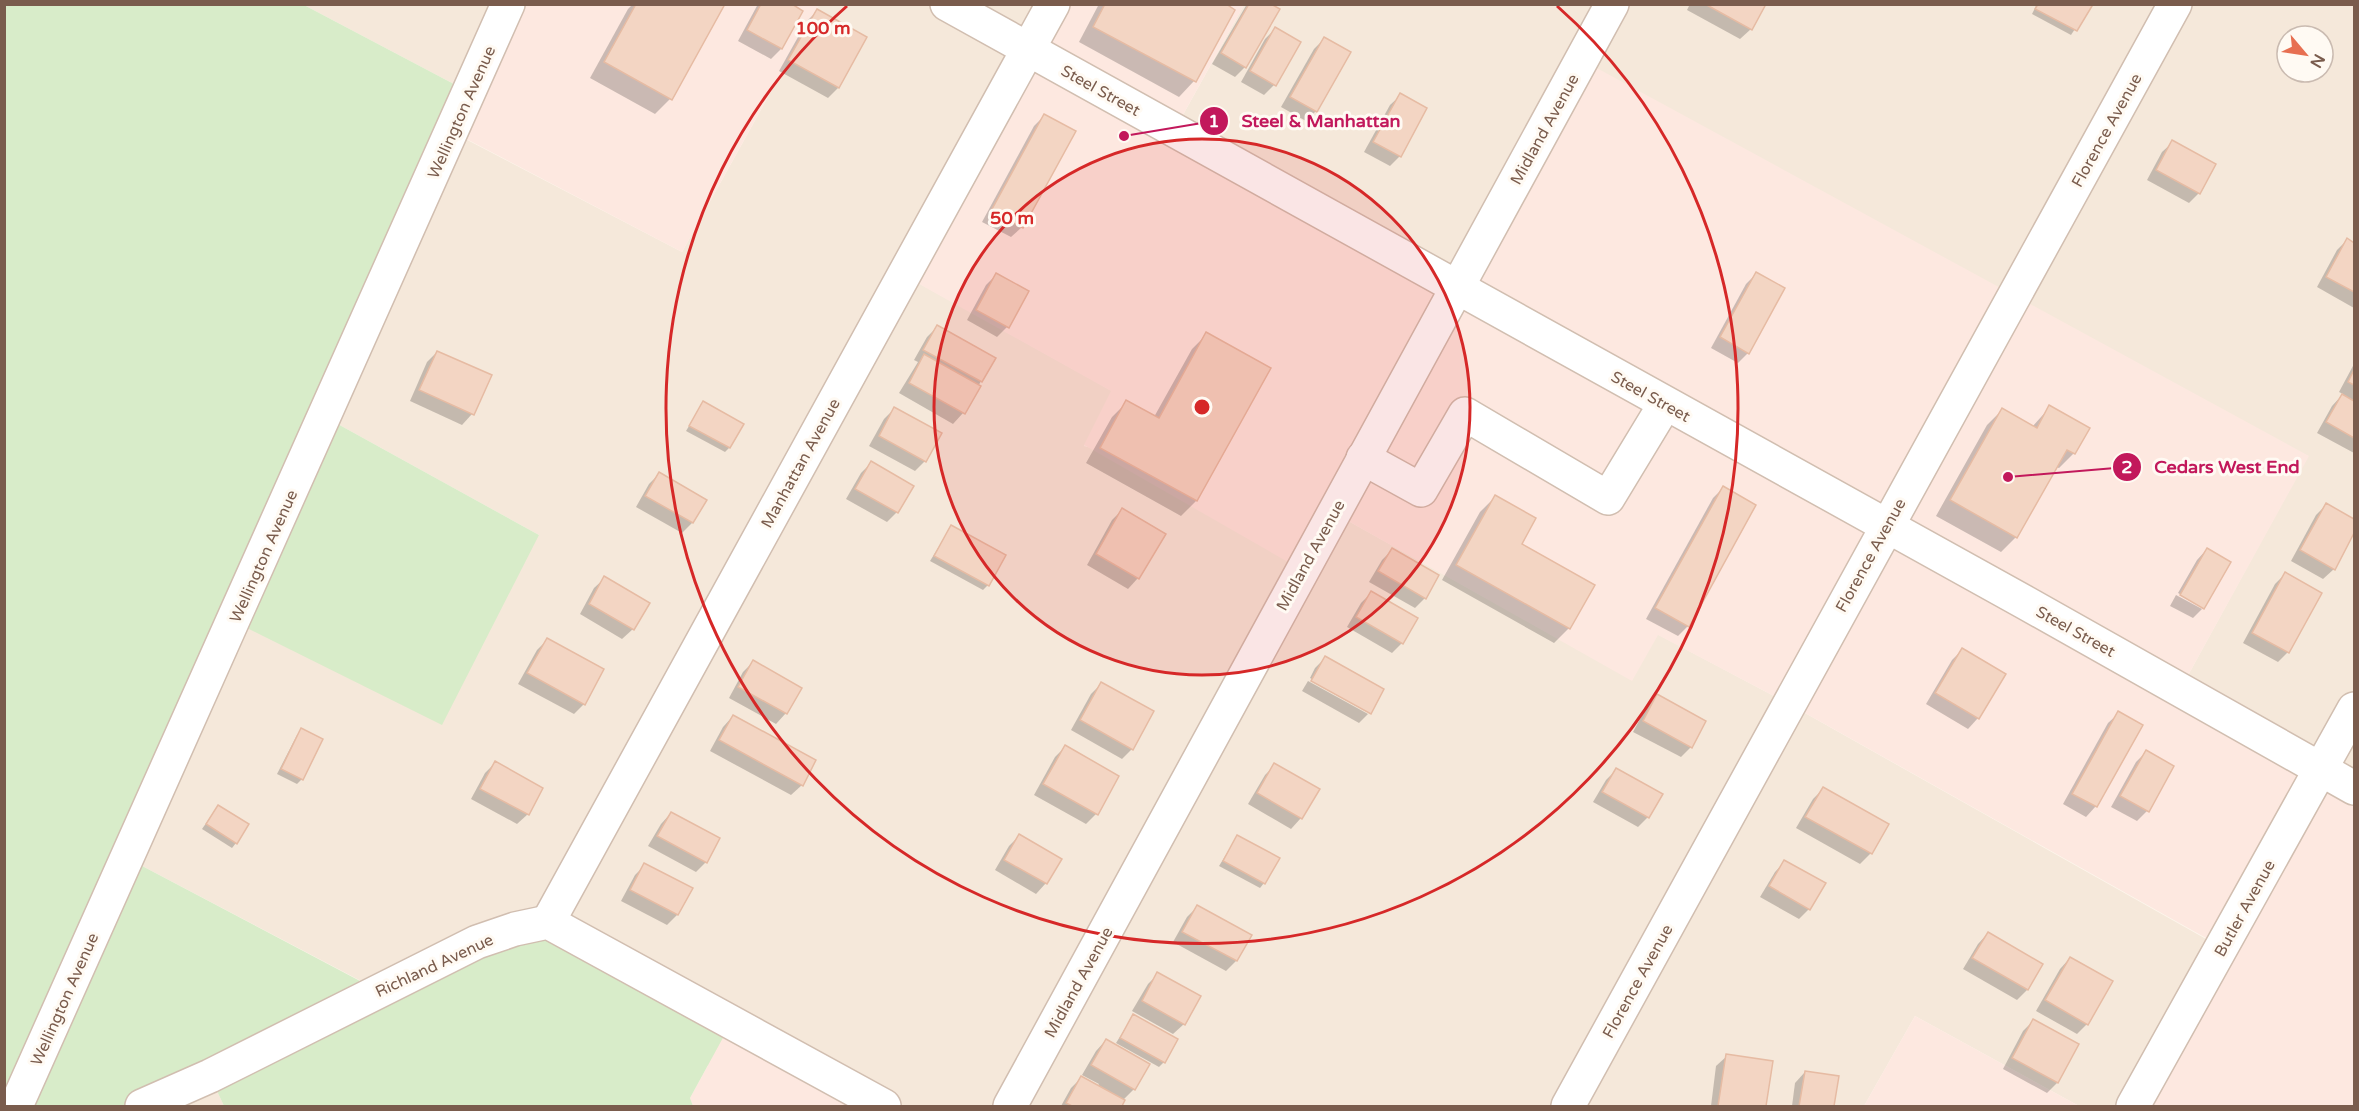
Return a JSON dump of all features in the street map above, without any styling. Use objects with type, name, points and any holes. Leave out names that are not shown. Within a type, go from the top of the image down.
[{"type":"street","name":"Wellington Avenue","points":[[15,1107],[438,166],[508,4]]},
{"type":"street","name":"Steel Street","points":[[947,4],[2355,788]]},
{"type":"street","name":"Manhattan Avenue","points":[[548,922],[1053,4]]},
{"type":"street","name":"Midland Avenue","points":[[1010,1107],[1612,4]]},
{"type":"street","name":"Florence Avenue","points":[[1568,1107],[2175,4]]},
{"type":"street","points":[[1363,458],[1421,490],[1465,414],[1608,498],[1665,404]]},
{"type":"street","name":"Butler Avenue","points":[[2133,1107],[2355,710]]},
{"type":"street","name":"Richland Avenue","points":[[142,1107],[210,1076],[477,942],[515,929],[548,922]]},
{"type":"street","points":[[548,922],[884,1107]]},
{"type":"shaded area","points":[[1053,4],[904,275],[1112,391],[1084,446],[1334,513],[1632,680],[1657,634],[1789,704],[2222,948],[2133,1106],[2079,1106],[1915,1016],[1864,1106],[884,1106],[380,991],[127,858],[234,621],[539,535],[325,417],[452,132],[682,252],[819,5]]},
{"type":"shaded area","points":[[304,5],[508,5],[469,92]]},
{"type":"shaded area","points":[[508,5],[819,5],[682,252],[453,132]]},
{"type":"shaded area","points":[[1053,5],[1244,5],[1174,131],[1456,288],[1582,60],[2309,456],[2180,690],[2354,787],[2354,1106],[2133,1106],[2222,947],[1789,704],[1658,635],[1632,681],[1334,513],[1302,570],[1084,445],[1111,391],[903,275]]},
{"type":"shaded area","points":[[1244,5],[2354,5],[2354,788],[2180,690],[2308,456],[1457,288],[1174,131]]},
{"type":"shaded area","points":[[1915,1016],[2079,1106],[1864,1106]]},
{"type":"shaded area","points":[[731,1023],[884,1106],[693,1106],[690,1098]]},
{"type":"shaded area","points":[[210,1076],[224,1106],[142,1106]]},
{"type":"green space","points":[[5,5],[304,5],[469,92],[325,417],[539,535],[442,725],[233,621],[127,858],[379,991],[548,922],[731,1023],[690,1098],[693,1106],[224,1106],[210,1076],[142,1106],[5,1106]]},
{"type":"building","points":[[636,4],[725,4],[672,100],[604,62]]},
{"type":"building","points":[[761,4],[792,4],[803,11],[782,49],[747,30]]},
{"type":"building","points":[[1105,4],[1226,4],[1235,10],[1196,82],[1093,27]]},
{"type":"building","points":[[1249,4],[1271,4],[1280,9],[1246,68],[1221,53]]},
{"type":"building","points":[[1705,4],[1766,4],[1752,30]]},
{"type":"building","points":[[2038,4],[2090,4],[2092,6],[2077,31],[2035,9]]},
{"type":"building","points":[[817,9],[867,37],[839,88],[788,60]]},
{"type":"building","points":[[1275,27],[1301,42],[1276,86],[1250,71]]},
{"type":"building","points":[[1324,37],[1351,52],[1317,112],[1290,97]]},
{"type":"building","points":[[1400,93],[1427,108],[1401,157],[1373,142]]},
{"type":"building","points":[[1044,114],[1076,131],[1023,228],[991,211]]},
{"type":"building","points":[[2172,140],[2216,164],[2200,194],[2156,170]]},
{"type":"building","points":[[2347,238],[2354,243],[2354,292],[2326,277]]},
{"type":"building","points":[[1756,272],[1785,288],[1749,354],[1720,337]]},
{"type":"building","points":[[996,273],[1029,291],[1009,328],[976,310]]},
{"type":"building","points":[[937,325],[996,358],[982,382],[923,350]]},
{"type":"building","points":[[1206,332],[1271,368],[1197,501],[1100,448],[1126,400],[1159,418]]},
{"type":"building","points":[[437,351],[492,375],[474,415],[419,390]]},
{"type":"building","points":[[924,354],[981,386],[965,414],[909,383]]},
{"type":"building","points":[[2354,370],[2354,385],[2348,382]]},
{"type":"building","points":[[2342,394],[2354,401],[2354,438],[2326,422]]},
{"type":"building","points":[[703,401],[744,424],[730,448],[689,426]]},
{"type":"building","points":[[2049,405],[2090,428],[2075,454],[2067,450],[2017,538],[1950,500],[2002,408],[2037,428]]},
{"type":"building","points":[[894,407],[942,433],[926,462],[879,436]]},
{"type":"building","points":[[871,461],[914,486],[898,513],[855,489]]},
{"type":"building","points":[[659,472],[707,500],[693,523],[645,496]]},
{"type":"building","points":[[1723,486],[1756,505],[1689,627],[1655,608]]},
{"type":"building","points":[[1495,495],[1536,518],[1522,544],[1595,585],[1570,629],[1456,565]]},
{"type":"building","points":[[2326,503],[2354,519],[2354,533],[2335,570],[2300,550]]},
{"type":"building","points":[[1122,508],[1166,534],[1139,579],[1096,554]]},
{"type":"building","points":[[951,525],[1006,555],[989,586],[934,556]]},
{"type":"building","points":[[1392,548],[1439,575],[1426,599],[1378,571]]},
{"type":"building","points":[[2207,548],[2231,562],[2204,609],[2180,595]]},
{"type":"building","points":[[2285,572],[2322,593],[2289,653],[2252,633]]},
{"type":"building","points":[[604,576],[650,603],[634,630],[589,604]]},
{"type":"building","points":[[1371,591],[1418,618],[1403,644],[1356,617]]},
{"type":"building","points":[[547,638],[604,669],[585,705],[527,673]]},
{"type":"building","points":[[1962,648],[2006,674],[1979,719],[1935,693]]},
{"type":"building","points":[[1325,656],[1384,689],[1371,714],[1311,681]]},
{"type":"building","points":[[753,660],[802,688],[787,714],[738,687]]},
{"type":"building","points":[[1101,682],[1154,711],[1133,750],[1080,720]]},
{"type":"building","points":[[1657,694],[1706,721],[1692,748],[1643,721]]},
{"type":"building","points":[[2118,711],[2143,725],[2097,807],[2072,794]]},
{"type":"building","points":[[733,715],[816,760],[803,786],[719,740]]},
{"type":"building","points":[[301,728],[323,739],[303,780],[281,769]]},
{"type":"building","points":[[1065,745],[1119,776],[1098,815],[1043,784]]},
{"type":"building","points":[[2146,750],[2174,766],[2149,812],[2120,796]]},
{"type":"building","points":[[495,761],[543,788],[529,815],[480,789]]},
{"type":"building","points":[[1274,763],[1320,789],[1302,819],[1257,793]]},
{"type":"building","points":[[1616,768],[1663,794],[1649,818],[1602,792]]},
{"type":"building","points":[[1823,787],[1889,824],[1872,854],[1805,817]]},
{"type":"building","points":[[218,805],[249,824],[237,844],[206,824]]},
{"type":"building","points":[[671,812],[720,838],[707,863],[657,836]]},
{"type":"building","points":[[1019,834],[1062,859],[1047,884],[1004,860]]},
{"type":"building","points":[[1237,835],[1280,858],[1265,884],[1223,861]]},
{"type":"building","points":[[1784,860],[1826,883],[1810,910],[1769,886]]},
{"type":"building","points":[[644,863],[693,888],[678,915],[630,890]]},
{"type":"building","points":[[1197,905],[1252,935],[1237,961],[1182,932]]},
{"type":"building","points":[[1988,932],[2043,964],[2028,990],[1972,958]]},
{"type":"building","points":[[2070,957],[2113,981],[2088,1025],[2045,1000]]},
{"type":"building","points":[[1157,972],[1201,996],[1185,1025],[1142,1001]]},
{"type":"building","points":[[1133,1014],[1178,1039],[1165,1063],[1120,1038]]},
{"type":"building","points":[[2033,1019],[2079,1044],[2058,1083],[2012,1058]]},
{"type":"building","points":[[1106,1039],[1150,1064],[1135,1090],[1091,1065]]},
{"type":"building","points":[[1726,1054],[1773,1061],[1766,1106],[1718,1106]]},
{"type":"building","points":[[1805,1071],[1839,1076],[1834,1106],[1799,1106]]},
{"type":"building","points":[[1081,1076],[1125,1100],[1122,1106],[1072,1106],[1066,1103]]},
{"type":"place","name":"Steel & Manhattan","points":[[1124,136]]},
{"type":"place","name":"Cedars West End","points":[[2008,477]]}]
